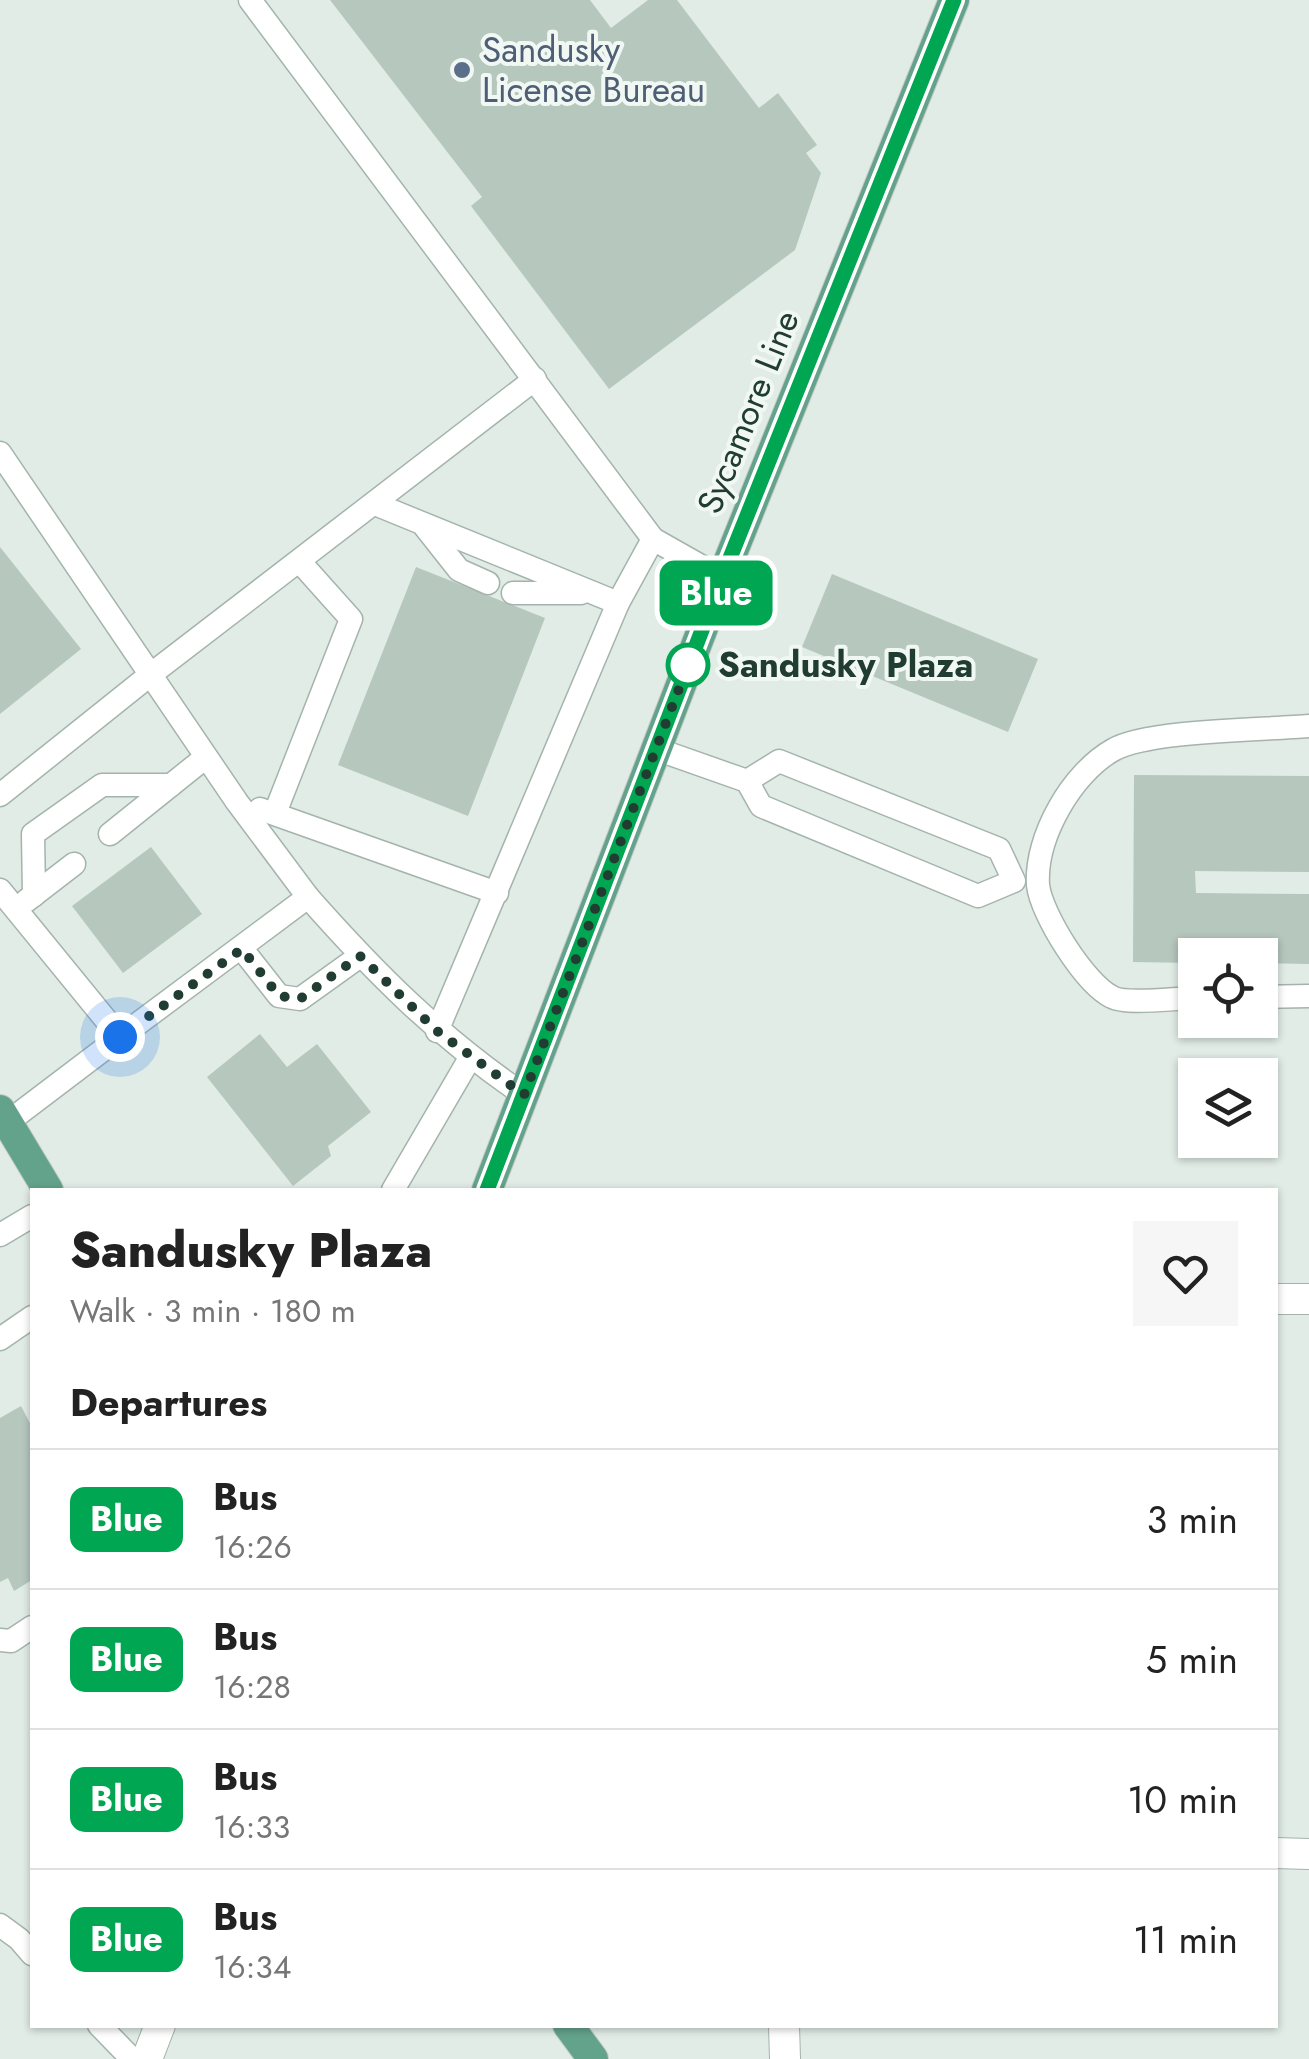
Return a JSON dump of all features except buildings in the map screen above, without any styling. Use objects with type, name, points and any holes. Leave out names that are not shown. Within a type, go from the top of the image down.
[{"type":"main road","name":"Sycamore Line","points":[[488,1188],[722,578],[954,0]]},
{"type":"main road","points":[[3,1120],[47,1188]]},
{"type":"main road","points":[[570,2028],[593,2059]]},
{"type":"street","points":[[1278,1299],[1309,1300]]},
{"type":"street","points":[[1278,1852],[1309,1854]]},
{"type":"street","points":[[147,2059],[159,2028]]},
{"type":"street","points":[[784,2028],[785,2059]]},
{"type":"lane","points":[[250,0],[653,539],[722,578]]},
{"type":"lane","points":[[0,795],[535,379]]},
{"type":"lane","points":[[0,453],[237,802],[308,897],[360,956],[437,1031],[524,1095]]},
{"type":"lane","points":[[375,504],[618,603]]},
{"type":"lane","points":[[425,527],[460,570],[488,584]]},
{"type":"lane","points":[[437,1031],[618,603],[653,539]]},
{"type":"lane","points":[[274,813],[351,619],[300,562]]},
{"type":"lane","points":[[513,593],[589,593]]},
{"type":"lane","points":[[1178,998],[1115,1000],[1093,985],[1066,950],[1038,887],[1042,853],[1054,818],[1074,784],[1117,748],[1146,739],[1309,726]]},
{"type":"lane","points":[[656,749],[747,781],[761,806],[978,896],[1014,881],[1038,887]]},
{"type":"lane","points":[[110,834],[206,756]]},
{"type":"lane","points":[[747,781],[779,761],[999,850],[1014,881]]},
{"type":"lane","points":[[25,902],[33,834],[102,785],[171,785]]},
{"type":"lane","points":[[237,802],[497,893]]},
{"type":"lane","points":[[25,902],[74,864]]},
{"type":"lane","points":[[0,890],[25,902],[120,1037]]},
{"type":"lane","points":[[3,1120],[242,949],[308,897]]},
{"type":"lane","points":[[242,949],[279,996],[300,999],[360,956]]},
{"type":"lane","points":[[1278,996],[1309,996]]},
{"type":"lane","points":[[394,1188],[470,1058]]},
{"type":"lane","points":[[0,1235],[30,1217]]},
{"type":"lane","points":[[0,1339],[30,1320]]},
{"type":"lane","points":[[4,1635],[30,1628]]},
{"type":"lane","points":[[0,1925],[30,1952]]},
{"type":"lane","points":[[102,2028],[132,2059]]},
{"type":"bus line","name":"Blue","points":[[488,1188],[722,578],[954,0]]},
{"type":"place","name":"Sandusky License Bureau","points":[[462,70]]},
{"type":"place","name":"Sandusky Plaza","points":[[688,665]]},
{"type":"route","points":[[120,1037],[242,949],[279,996],[300,999],[360,956],[437,1031],[524,1095],[688,665]]}]
